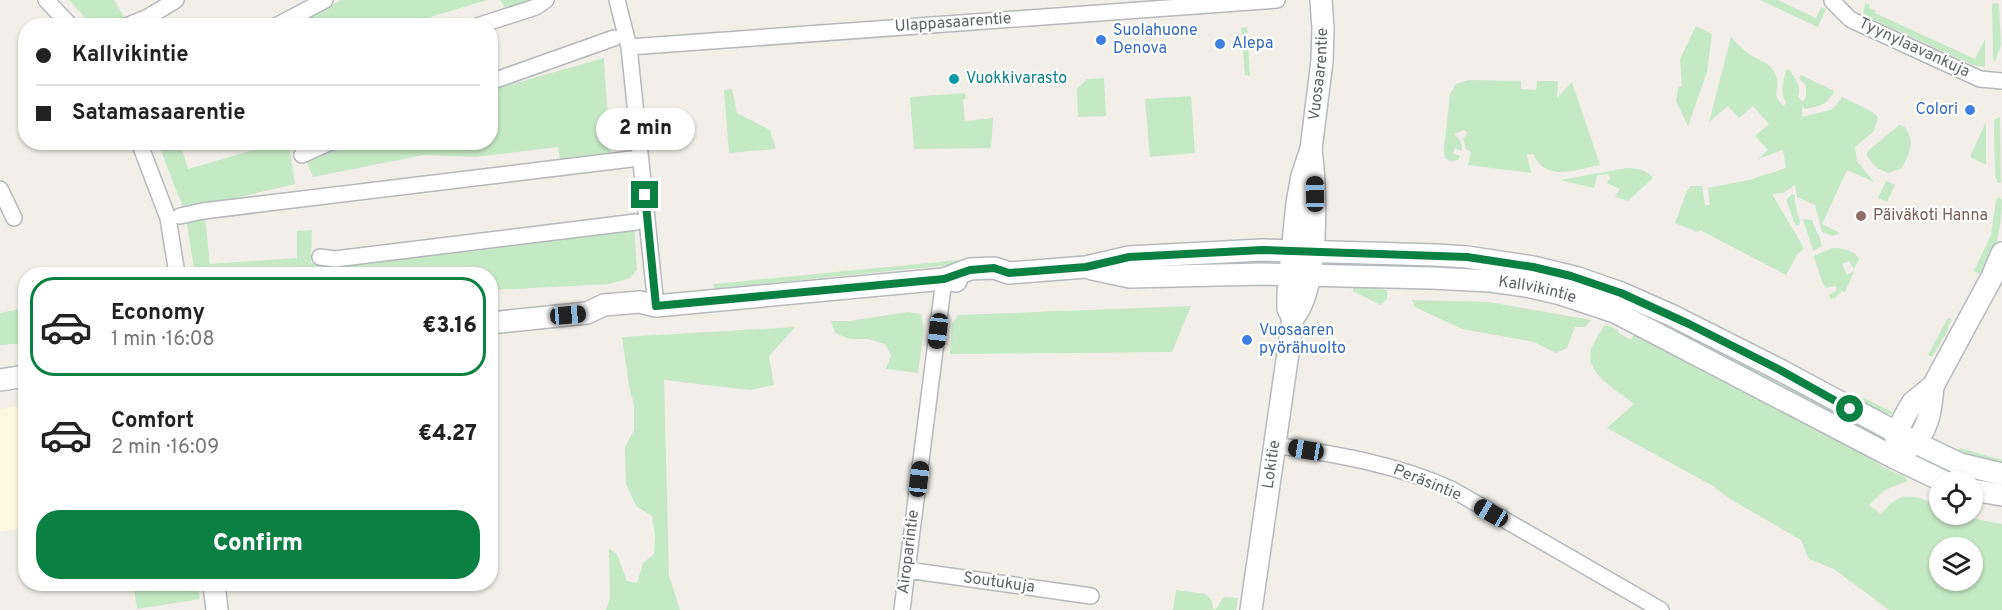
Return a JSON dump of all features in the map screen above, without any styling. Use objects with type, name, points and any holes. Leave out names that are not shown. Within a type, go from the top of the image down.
[{"type":"main road","name":"Vuosaarentie","points":[[1299,274],[1292,250],[1298,194],[1311,149],[1323,44],[1321,0]]},
{"type":"main road","name":"Vuosaarentie","points":[[1299,274],[1313,251],[1315,199],[1311,149]]},
{"type":"main road","name":"Kallvikintie","points":[[498,322],[587,314],[604,305],[640,302],[656,306],[944,279],[970,270],[994,268],[1009,273],[1086,267],[1129,257],[1262,250],[1467,257],[1533,267],[1578,278],[1621,293],[1671,315],[1960,464],[2002,474]]},
{"type":"main road","points":[[1895,458],[1896,433],[1913,402],[1933,386],[1992,277],[2002,253]]},
{"type":"main road","name":"Kallvikintie","points":[[1086,267],[1131,277],[1299,274],[1491,282],[1526,286],[1561,294],[1615,312],[1929,474]]},
{"type":"main road","name":"Lokitie","points":[[1251,610],[1293,318],[1288,309],[1299,274]]},
{"type":"main road","points":[[0,380],[18,377]]},
{"type":"main road","points":[[1895,458],[1916,443],[1931,411],[1933,386]]},
{"type":"main road","points":[[1983,492],[2002,495]]},
{"type":"main road","points":[[215,591],[217,610]]},
{"type":"street","points":[[46,0],[63,18]]},
{"type":"street","points":[[144,18],[176,0]]},
{"type":"street","points":[[291,18],[325,0]]},
{"type":"street","points":[[498,19],[536,7],[546,0]]},
{"type":"street","points":[[617,0],[629,47],[656,306]]},
{"type":"street","name":"Ulappasaarentie","points":[[629,47],[1277,0]]},
{"type":"street","name":"Tyynylaavankuja","points":[[1832,1],[1856,22],[1980,79],[2002,81]]},
{"type":"street","points":[[498,79],[614,38]]},
{"type":"street","points":[[142,150],[168,218],[176,267]]},
{"type":"street","points":[[302,155],[313,150]]},
{"type":"street","points":[[180,216],[203,211],[631,159]]},
{"type":"street","points":[[0,189],[14,218]]},
{"type":"street","points":[[320,257],[335,259],[636,222]]},
{"type":"street","name":"Airoparintie","points":[[902,610],[944,279]]},
{"type":"street","name":"Peräsintie","points":[[1274,445],[1382,465],[1433,481],[1453,490],[1661,610]]},
{"type":"street","name":"Soutukuja","points":[[907,570],[1091,596]]},
{"type":"shaded area","points":[[18,406],[18,529],[0,532],[0,409]]},
{"type":"green space","points":[[69,0],[114,0],[125,18],[86,18]]},
{"type":"green space","points":[[341,0],[487,0],[427,18],[308,18]]},
{"type":"green space","points":[[500,0],[535,0],[506,9]]},
{"type":"green space","points":[[1760,0],[1778,0],[1816,18],[1821,7],[1826,9],[1818,27]]},
{"type":"green space","points":[[1865,3],[1876,11],[1875,13],[1975,59],[1985,39],[1985,67],[1973,65],[1863,15]]},
{"type":"green space","points":[[1999,4],[2001,45],[1995,62],[1992,5]]},
{"type":"green space","points":[[1696,26],[1712,34],[1707,72],[1688,126],[1676,101],[1678,88],[1682,86],[1680,59]]},
{"type":"green space","points":[[1247,27],[1250,76],[1245,75],[1241,28]]},
{"type":"green space","points":[[1731,37],[1752,56],[1764,62],[1774,71],[1777,81],[1776,95],[1784,106],[1786,102],[1783,87],[1786,70],[1789,69],[1798,85],[1798,96],[1802,102],[1806,98],[1806,86],[1799,78],[1801,75],[1834,91],[1823,104],[1805,109],[1802,106],[1802,117],[1833,109],[1842,97],[1871,111],[1878,117],[1874,131],[1855,147],[1857,161],[1874,182],[1847,170],[1822,224],[1840,233],[1833,236],[1822,232],[1815,205],[1797,197],[1795,185],[1783,193],[1772,194],[1804,248],[1797,255],[1786,275],[1700,230],[1698,232],[1675,223],[1691,186],[1702,186],[1705,205],[1710,205],[1708,188],[1749,180],[1786,168],[1783,150],[1758,159],[1768,150],[1755,136],[1769,124],[1753,106],[1739,118],[1728,106],[1709,122]]},
{"type":"green space","points":[[604,58],[610,156],[560,159],[558,147],[476,157],[423,155],[313,177],[305,158],[327,150],[498,150],[498,88]]},
{"type":"green space","points":[[1104,78],[1106,116],[1078,117],[1077,89],[1087,79]]},
{"type":"green space","points":[[1469,80],[1521,81],[1521,89],[1536,90],[1537,81],[1558,81],[1557,98],[1572,82],[1600,165],[1571,171],[1553,171],[1538,163],[1533,154],[1527,155],[1531,173],[1468,165],[1471,152],[1466,149],[1463,138],[1467,132],[1464,130],[1454,134],[1462,146],[1461,151],[1455,148],[1453,153],[1460,156],[1458,160],[1450,161],[1445,158],[1450,94],[1456,84]]},
{"type":"green space","points":[[732,89],[737,113],[770,130],[776,149],[729,153],[724,90]]},
{"type":"green space","points":[[965,93],[966,99],[963,100],[965,121],[993,118],[991,148],[914,149],[910,97]]},
{"type":"green space","points":[[1191,96],[1195,153],[1150,157],[1145,99]]},
{"type":"green space","points":[[2000,117],[2001,183],[1998,183],[1995,176],[1994,120]]},
{"type":"green space","points":[[1986,122],[1986,165],[1970,157]]},
{"type":"green space","points":[[1899,125],[1904,126],[1908,132],[1910,147],[1902,168],[1888,173],[1877,168],[1867,156],[1867,152]]},
{"type":"green space","points":[[161,150],[182,150],[188,169],[254,150],[290,150],[295,184],[184,210]]},
{"type":"green space","points":[[1627,168],[1642,170],[1653,178],[1628,201],[1615,197],[1620,189],[1607,183],[1610,178],[1608,174],[1597,175],[1594,188],[1560,180]]},
{"type":"green space","points":[[1886,181],[1895,185],[1887,202],[1878,198]]},
{"type":"green space","points":[[1792,194],[1795,195],[1800,223],[1797,226],[1786,200]]},
{"type":"green space","points":[[1999,197],[2002,200],[2001,220],[1995,249],[1980,274],[1974,271],[1991,235],[1996,200]]},
{"type":"green space","points":[[205,217],[210,264],[297,258],[297,231],[312,230],[311,263],[327,263],[634,225],[637,270],[630,278],[609,284],[498,290],[498,267],[194,267],[186,218]]},
{"type":"green space","points":[[1803,219],[1812,220],[1821,242],[1822,246],[1813,251]]},
{"type":"green space","points":[[1832,248],[1847,250],[1859,259],[1854,269],[1849,261],[1842,264],[1847,275],[1854,271],[1845,292],[1842,291],[1831,299],[1829,295],[1836,291],[1836,286],[1826,288],[1814,256]]},
{"type":"green space","points":[[959,260],[960,264],[714,289],[714,284]]},
{"type":"green space","points":[[1353,284],[1387,290],[1387,299],[1381,305],[1353,291]]},
{"type":"green space","points":[[1619,299],[1665,320],[1872,431],[1870,436],[1640,318]]},
{"type":"green space","points":[[1412,300],[1489,302],[1591,320],[1585,327],[1575,327],[1567,348],[1556,353],[1534,342],[1462,329],[1415,307]]},
{"type":"green space","points":[[1191,306],[1172,352],[950,354],[952,324],[958,315]]},
{"type":"green space","points":[[18,309],[18,344],[0,345],[0,313]]},
{"type":"green space","points":[[907,312],[921,314],[924,329],[918,373],[886,369],[891,355],[885,344],[868,339],[850,339],[835,333],[831,321],[850,321]]},
{"type":"green space","points":[[1948,318],[1952,320],[1948,330],[1932,357],[1928,355]]},
{"type":"green space","points":[[1604,326],[1618,330],[1631,340],[1635,332],[1904,476],[1907,481],[1885,490],[1869,505],[1881,514],[1894,501],[1911,497],[1929,502],[1929,525],[1983,525],[1983,520],[2002,524],[2002,610],[1889,610],[1834,569],[1809,559],[1801,540],[1730,499],[1713,486],[1607,428],[1634,404],[1596,373],[1590,356],[1592,347]]},
{"type":"green space","points":[[795,327],[769,356],[774,385],[750,390],[664,380],[669,576],[680,610],[606,610],[610,598],[609,549],[617,554],[627,581],[637,583],[643,563],[654,554],[655,536],[652,516],[636,506],[626,484],[625,447],[634,430],[634,405],[622,337]]},
{"type":"green space","points":[[1858,395],[1894,413],[1882,416],[1853,401]]},
{"type":"green space","points":[[1960,448],[2002,460],[2002,467],[1956,454]]},
{"type":"green space","points":[[1176,590],[1206,594],[1212,601],[1213,609],[1216,609],[1224,597],[1238,598],[1236,610],[1173,610]]},
{"type":"green space","points":[[134,591],[199,591],[200,599],[137,609]]},
{"type":"place","name":"Suolahuone Denova","points":[[1101,40]]},
{"type":"place","name":"Alepa","points":[[1220,44]]},
{"type":"place","name":"Vuokkivarasto","points":[[954,79]]},
{"type":"place","name":"Colori","points":[[1970,110]]},
{"type":"place","name":"Päiväkoti Hanna","points":[[1861,216]]},
{"type":"place","name":"Vuosaaren pyörähuolto","points":[[1247,340]]},
{"type":"route","points":[[645,195],[656,306],[944,279],[970,270],[994,268],[1009,273],[1086,267],[1129,257],[1262,250],[1467,257],[1533,267],[1571,276],[1621,293],[1671,315],[1780,370],[1850,409]]}]
